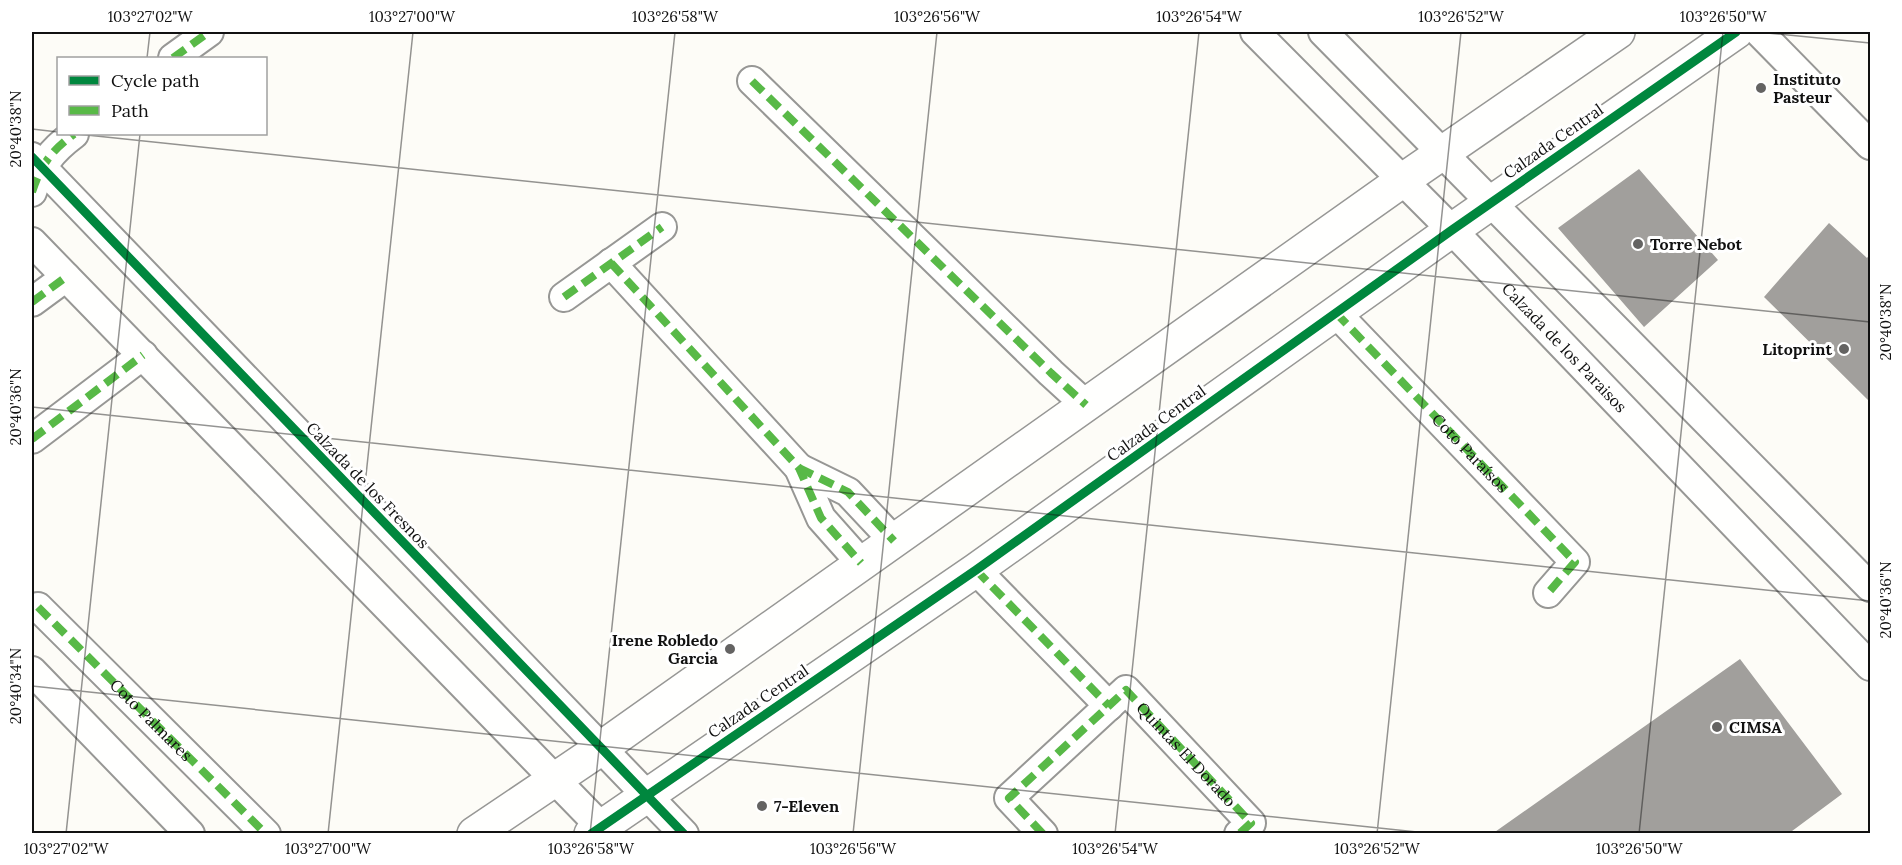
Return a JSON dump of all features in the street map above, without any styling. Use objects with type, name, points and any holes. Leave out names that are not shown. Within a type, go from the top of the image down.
[{"type":"street","points":[[174,57],[209,32]]},
{"type":"street","name":"Calzada de los Paraisos","points":[[1255,32],[1452,230],[1870,666]]},
{"type":"street","points":[[1323,32],[1870,587]]},
{"type":"street","points":[[474,834],[600,749],[1402,180],[1618,32]]},
{"type":"street","name":"Calzada Central","points":[[600,831],[646,796],[975,570],[1452,230],[1736,32]]},
{"type":"street","points":[[1759,32],[1870,145]]},
{"type":"street","points":[[752,81],[1086,405]]},
{"type":"street","points":[[34,172],[73,135]]},
{"type":"street","name":"Calzada de los Fresnos","points":[[34,172],[684,834]]},
{"type":"street","points":[[564,297],[662,227]]},
{"type":"street","points":[[32,242],[555,780],[600,831]]},
{"type":"street","points":[[611,263],[799,468],[821,518],[861,564]]},
{"type":"street","points":[[32,302],[66,277]]},
{"type":"street","name":"Coto Paraísos","points":[[1336,313],[1575,562],[1548,593]]},
{"type":"street","points":[[32,439],[142,355]]},
{"type":"street","points":[[799,468],[848,492],[894,541]]},
{"type":"street","name":"Quintas El Dorado","points":[[975,570],[1109,706]]},
{"type":"street","name":"Coto Palmares","points":[[38,607],[266,834]]},
{"type":"street","points":[[32,671],[190,834]]},
{"type":"street","name":"Quintas El Dorado","points":[[1043,834],[1009,798],[1126,690],[1251,823],[1239,834]]},
{"type":"building","name":"Torre Nebot","points":[[1639,169],[1718,260],[1644,327],[1558,228]]},
{"type":"building","name":"Litoprint","points":[[1829,223],[1867,258],[1870,254],[1870,402],[1764,297]]},
{"type":"building","name":"CIMSA","points":[[1740,659],[1842,794],[1788,834],[1492,834]]},
{"type":"marked path","points":[[174,57],[209,32]]},
{"type":"marked path","points":[[752,81],[1086,405]]},
{"type":"marked path","points":[[32,192],[47,160],[73,135]]},
{"type":"marked path","points":[[564,297],[662,227]]},
{"type":"marked path","points":[[611,263],[799,468],[821,518],[861,563]]},
{"type":"marked path","points":[[32,302],[66,277]]},
{"type":"marked path","points":[[1336,313],[1575,562],[1548,593]]},
{"type":"marked path","points":[[32,439],[143,355]]},
{"type":"marked path","points":[[799,468],[848,492],[894,541]]},
{"type":"marked path","points":[[976,570],[1109,706]]},
{"type":"marked path","points":[[38,607],[266,834]]},
{"type":"marked path","points":[[1043,834],[1009,798],[1126,690],[1251,823],[1239,834]]},
{"type":"cycle path","points":[[591,834],[976,570],[1452,230],[1736,32]]},
{"type":"cycle path","points":[[32,157],[684,834]]},
{"type":"place","name":"Instituto Pasteur","points":[[1761,88]]},
{"type":"place","name":"Torre Nebot","points":[[1638,244]]},
{"type":"place","name":"Litoprint","points":[[1844,349]]},
{"type":"place","name":"Irene Robledo Garcia","points":[[730,649]]},
{"type":"place","name":"CIMSA","points":[[1717,727]]},
{"type":"place","name":"7-Eleven","points":[[762,806]]}]
